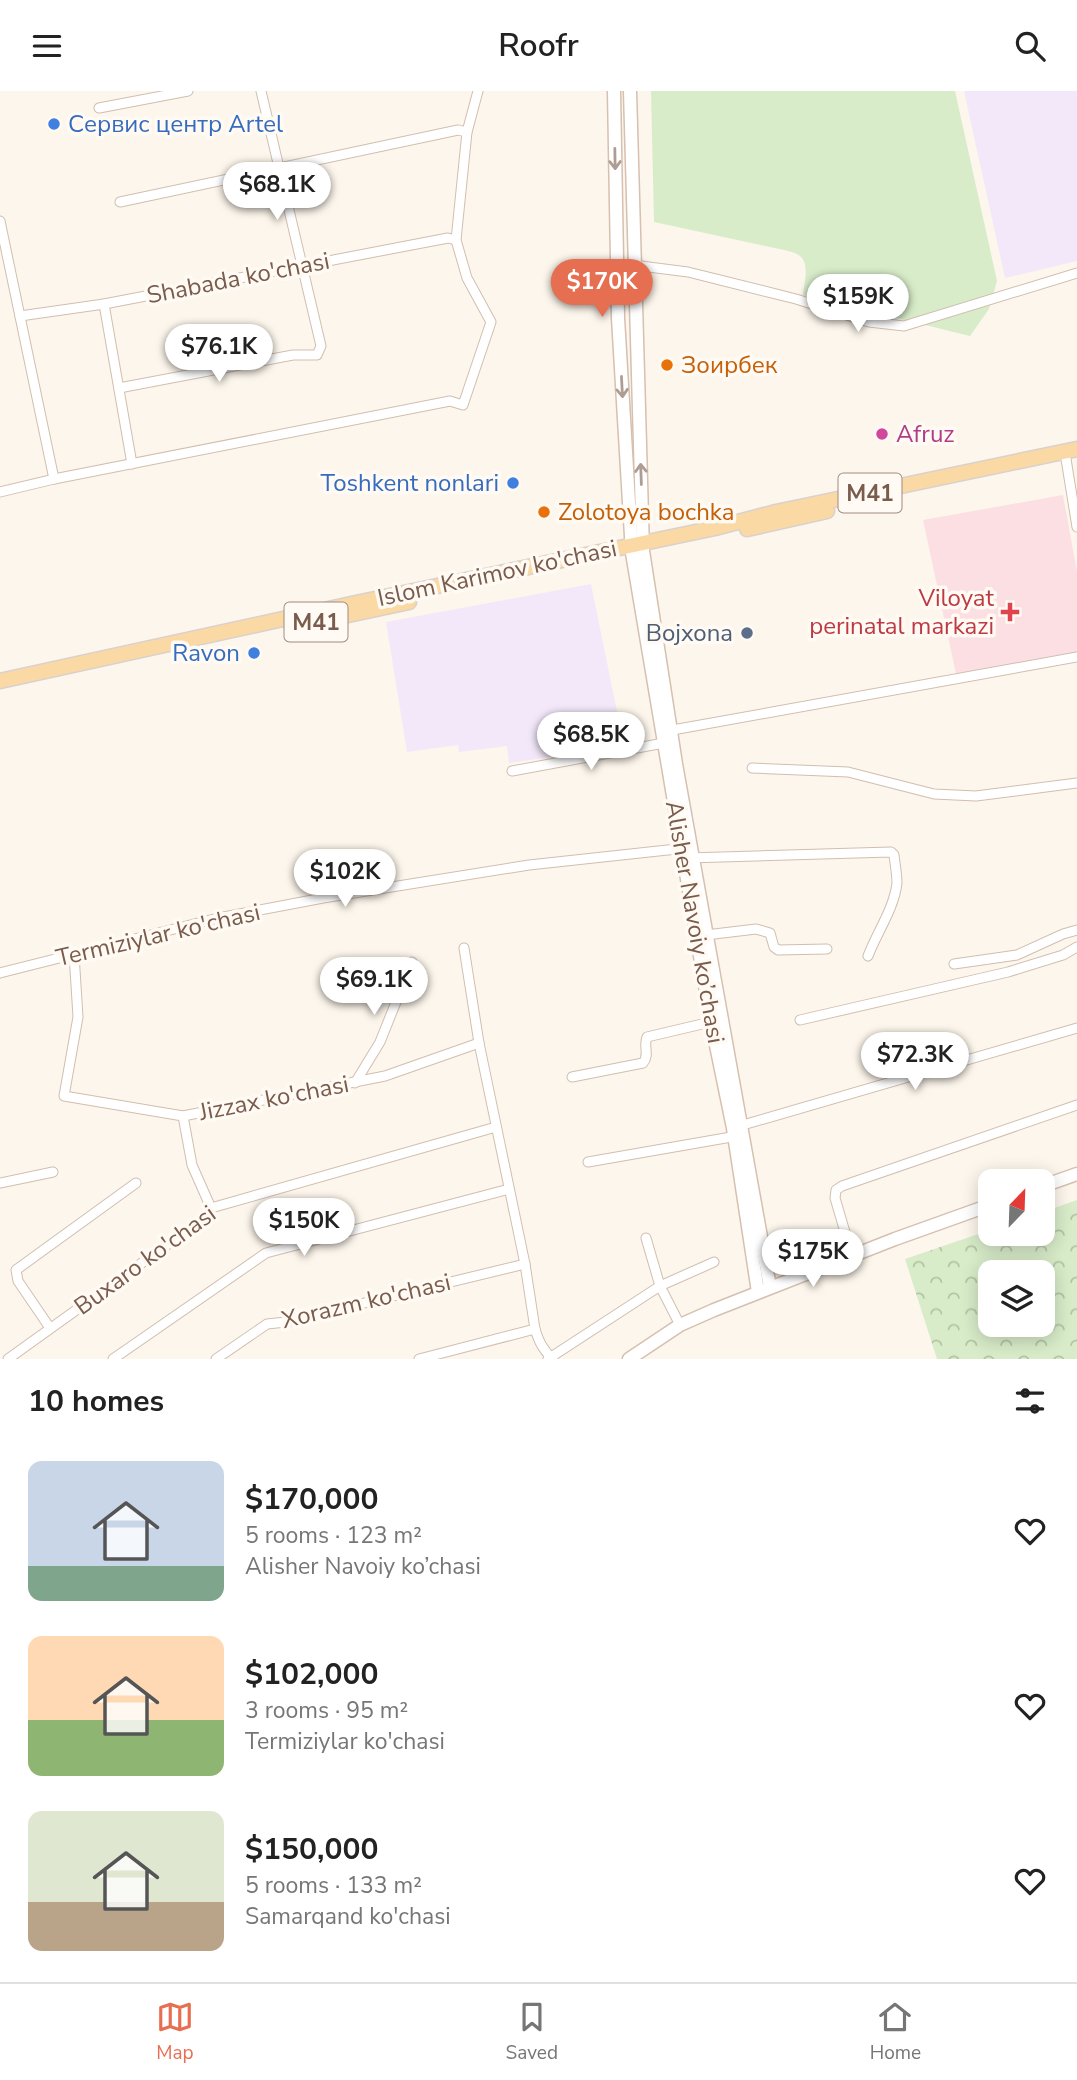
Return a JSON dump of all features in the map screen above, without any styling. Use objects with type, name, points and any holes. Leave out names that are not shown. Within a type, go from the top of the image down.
[{"type":"main road","name":"Alisher Navoiy ko’chasi","points":[[614,91],[618,318],[637,548],[666,735],[764,1290]]},
{"type":"main road","name":"Alisher Navoiy ko’chasi","points":[[630,91],[637,548]]},
{"type":"main road","points":[[617,252],[633,258]]},
{"type":"main road","name":"Islom Karimov ko'chasi","points":[[0,690],[1077,449]]},
{"type":"main road","name":"Islom Karimov ko'chasi","points":[[0,681],[356,603],[1071,458]]},
{"type":"main road","name":"Alisher Navoiy ko’chasi","points":[[687,853],[706,935],[716,1021]]},
{"type":"main road","points":[[1055,1182],[1077,1174]]},
{"type":"main road","points":[[629,1359],[680,1325],[764,1290],[978,1209]]},
{"type":"street","points":[[99,108],[188,91]]},
{"type":"street","points":[[119,389],[293,355],[317,355],[321,346],[261,91]]},
{"type":"street","points":[[0,492],[450,401],[463,405],[491,323],[467,278],[456,240],[467,132],[478,91]]},
{"type":"street","points":[[120,202],[458,130],[467,132]]},
{"type":"street","points":[[0,221],[54,479]]},
{"type":"street","name":"Shabada ko'chasi","points":[[20,316],[104,304],[448,238],[456,240]]},
{"type":"street","points":[[633,258],[796,299],[869,322],[904,326],[1077,273]]},
{"type":"street","points":[[104,304],[132,464]]},
{"type":"street","points":[[1071,458],[1077,527]]},
{"type":"street","points":[[512,771],[666,735],[1077,657]]},
{"type":"street","points":[[752,768],[848,772],[934,794],[976,796],[1077,783]]},
{"type":"street","name":"Termiziylar ko'chasi","points":[[0,973],[218,918],[323,898],[529,865],[687,853],[891,852],[894,855],[897,883],[889,910],[868,956]]},
{"type":"street","points":[[706,935],[756,929],[770,933],[774,947],[778,950],[827,949]]},
{"type":"street","points":[[954,964],[1017,955],[1077,930]]},
{"type":"street","points":[[464,947],[479,1043],[525,1264],[535,1329],[545,1353],[551,1358],[660,1286],[714,1262]]},
{"type":"street","points":[[800,1020],[1008,972],[1077,947]]},
{"type":"street","name":"Jizzax ko'chasi","points":[[74,954],[78,1017],[64,1096],[183,1116],[385,1076],[479,1043]]},
{"type":"street","points":[[355,1083],[380,1042],[412,962]]},
{"type":"street","points":[[572,1077],[643,1063],[647,1037],[716,1021]]},
{"type":"street","points":[[588,1162],[737,1131],[1077,1028]]},
{"type":"street","points":[[852,1256],[835,1198],[836,1190],[1077,1104]]},
{"type":"street","points":[[183,1116],[192,1165],[211,1208]]},
{"type":"street","name":"Buxaro ko'chasi","points":[[8,1359],[203,1219],[211,1208],[496,1127]]},
{"type":"street","points":[[0,1182],[53,1172]]},
{"type":"street","points":[[50,1328],[18,1282],[16,1270],[136,1183]]},
{"type":"street","points":[[113,1359],[266,1253],[509,1189]]},
{"type":"street","points":[[646,1238],[660,1286],[680,1325]]},
{"type":"street","name":"Xorazm ko'chasi","points":[[216,1359],[267,1324],[286,1322],[525,1264]]},
{"type":"street","points":[[419,1359],[535,1329]]},
{"type":"shaded area","points":[[964,91],[1077,91],[1077,261],[1005,278]]},
{"type":"shaded area","name":"Viloyat perinatal markazi","points":[[1063,495],[1077,572],[1077,652],[956,674],[923,520]]},
{"type":"shaded area","points":[[591,584],[624,746],[509,763],[507,746],[459,752],[458,745],[407,752],[386,622]]},
{"type":"green space","points":[[651,91],[955,91],[997,281],[989,309],[970,336],[803,295],[805,264],[795,253],[654,222]]},
{"type":"green space","points":[[1077,1200],[1077,1359],[937,1359],[905,1259],[978,1234],[978,1246],[1055,1246],[1055,1208]]},
{"type":"place","name":"Сервис центр Artel","points":[[54,124]]},
{"type":"place","name":"Зоирбек","points":[[667,365]]},
{"type":"place","name":"Afruz","points":[[882,434]]},
{"type":"place","name":"Toshkent nonlari","points":[[513,483]]},
{"type":"place","name":"Zolotoya bochka","points":[[544,512]]},
{"type":"place","name":"Viloyat perinatal markazi","points":[[1010,612]]},
{"type":"place","name":"Bojxona","points":[[747,633]]},
{"type":"place","name":"Ravon","points":[[254,653]]}]
